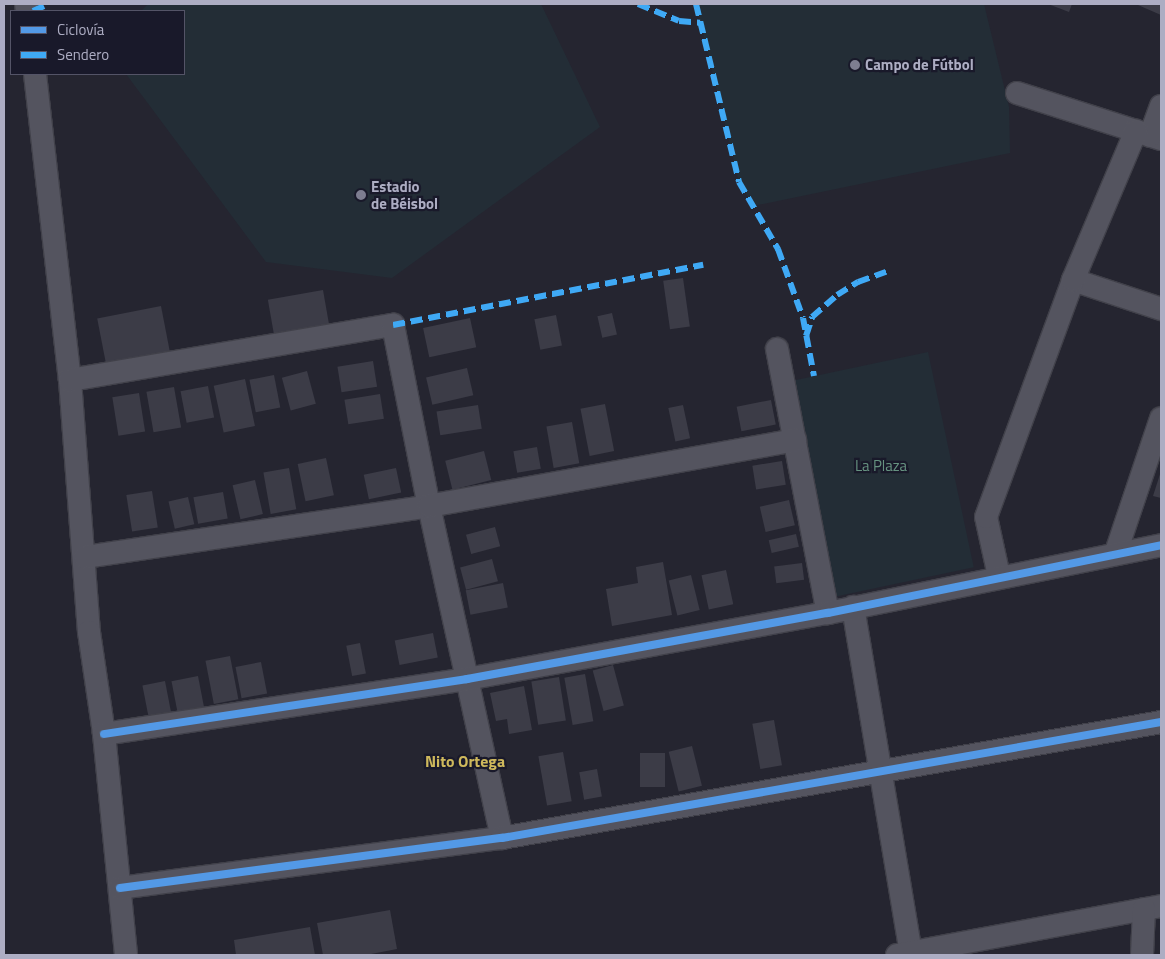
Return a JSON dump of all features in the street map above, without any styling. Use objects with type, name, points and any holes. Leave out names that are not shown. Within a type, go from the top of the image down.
[{"type":"street","points":[[35,75],[70,380],[85,557],[89,632],[104,734],[126,955]]},
{"type":"street","points":[[1017,93],[1149,135]]},
{"type":"street","points":[[999,576],[986,517],[1073,280],[1149,135],[1161,106]]},
{"type":"street","points":[[1073,280],[1161,309]]},
{"type":"street","points":[[70,380],[393,325],[428,506],[502,838]]},
{"type":"street","points":[[777,349],[828,613]]},
{"type":"street","points":[[1116,552],[1161,418]]},
{"type":"street","points":[[85,557],[428,506],[795,440]]},
{"type":"street","points":[[104,734],[467,679],[828,613],[1116,552],[1161,545]]},
{"type":"street","points":[[853,607],[883,773],[904,954],[1153,908],[1142,955]]},
{"type":"street","points":[[120,888],[502,838],[883,773],[1161,722]]},
{"type":"green space","name":"Estadio de Béisbol","points":[[148,4],[541,4],[600,127],[392,278],[266,262],[127,75],[185,75],[185,10],[142,10]]},
{"type":"green space","name":"Campo de Fútbol","points":[[696,4],[984,4],[1009,107],[1010,153],[753,206],[739,182]]},
{"type":"green space","name":"La Plaza","points":[[928,352],[974,567],[836,597],[790,381]]},
{"type":"building","points":[[1048,4],[1072,4],[1069,12]]},
{"type":"building","points":[[1161,4],[1161,15],[1138,5]]},
{"type":"building","points":[[683,278],[690,327],[670,329],[663,281]]},
{"type":"building","points":[[323,290],[329,324],[274,334],[268,300]]},
{"type":"building","points":[[161,306],[170,351],[106,364],[97,318]]},
{"type":"building","points":[[612,313],[617,334],[602,338],[597,316]]},
{"type":"building","points":[[556,315],[562,345],[540,350],[534,319]]},
{"type":"building","points":[[470,318],[476,347],[429,357],[423,328]]},
{"type":"building","points":[[373,361],[377,387],[342,392],[337,367]]},
{"type":"building","points":[[467,368],[473,395],[432,405],[426,377]]},
{"type":"building","points":[[307,371],[316,404],[291,411],[282,378]]},
{"type":"building","points":[[274,375],[280,407],[256,412],[249,380]]},
{"type":"building","points":[[245,379],[255,426],[224,433],[214,386]]},
{"type":"building","points":[[208,386],[214,417],[187,423],[181,391]]},
{"type":"building","points":[[174,387],[181,427],[154,432],[146,392]]},
{"type":"building","points":[[139,393],[145,432],[118,436],[112,397]]},
{"type":"building","points":[[380,394],[384,419],[348,424],[344,400]]},
{"type":"building","points":[[771,400],[776,425],[741,431],[737,407]]},
{"type":"building","points":[[605,404],[614,451],[590,456],[580,409]]},
{"type":"building","points":[[478,405],[482,429],[440,435],[437,412]]},
{"type":"building","points":[[683,405],[690,438],[675,441],[668,408]]},
{"type":"building","points":[[572,422],[579,463],[554,468],[546,427]]},
{"type":"building","points":[[537,447],[541,469],[517,473],[513,451]]},
{"type":"building","points":[[484,451],[491,480],[452,490],[445,461]]},
{"type":"building","points":[[326,458],[334,495],[306,501],[298,464]]},
{"type":"building","points":[[782,461],[786,485],[756,489],[752,466]]},
{"type":"building","points":[[289,468],[296,509],[271,514],[263,473]]},
{"type":"building","points":[[396,468],[401,492],[369,499],[364,475]]},
{"type":"building","points":[[1161,471],[1161,498],[1153,496]]},
{"type":"building","points":[[255,480],[263,514],[240,519],[233,485]]},
{"type":"building","points":[[152,491],[158,528],[132,532],[126,495]]},
{"type":"building","points":[[223,492],[228,519],[198,524],[193,497]]},
{"type":"building","points":[[188,497],[194,524],[175,529],[169,501]]},
{"type":"building","points":[[789,500],[795,525],[766,532],[760,507]]},
{"type":"building","points":[[495,527],[500,546],[471,554],[466,535]]},
{"type":"building","points":[[796,534],[799,547],[772,553],[769,540]]},
{"type":"building","points":[[492,559],[498,581],[466,590],[460,568]]},
{"type":"building","points":[[663,562],[672,615],[612,626],[606,589],[638,583],[636,567]]},
{"type":"building","points":[[802,563],[804,580],[776,583],[774,566]]},
{"type":"building","points":[[726,570],[733,604],[709,609],[702,575]]},
{"type":"building","points":[[691,575],[700,610],[677,615],[669,581]]},
{"type":"building","points":[[503,583],[508,608],[470,615],[466,590]]},
{"type":"building","points":[[433,633],[438,658],[399,665],[395,640]]},
{"type":"building","points":[[360,643],[366,673],[352,676],[346,646]]},
{"type":"building","points":[[230,656],[238,699],[214,704],[205,661]]},
{"type":"building","points":[[261,662],[267,693],[242,698],[235,667]]},
{"type":"building","points":[[613,665],[624,706],[604,711],[593,670]]},
{"type":"building","points":[[585,674],[593,721],[573,725],[564,678]]},
{"type":"building","points":[[198,676],[204,707],[178,713],[171,681]]},
{"type":"building","points":[[559,677],[566,720],[538,725],[531,681]]},
{"type":"building","points":[[165,681],[171,712],[149,717],[142,685]]},
{"type":"building","points":[[524,686],[532,730],[509,734],[507,719],[496,721],[490,693]]},
{"type":"building","points":[[774,720],[782,765],[760,769],[752,724]]},
{"type":"building","points":[[692,746],[702,786],[679,792],[669,752]]},
{"type":"building","points":[[563,752],[572,801],[547,806],[538,756]]},
{"type":"building","points":[[640,753],[665,753],[665,787],[640,787]]},
{"type":"building","points":[[597,769],[602,797],[584,800],[579,772]]},
{"type":"building","points":[[390,910],[397,949],[366,955],[323,955],[317,923]]},
{"type":"building","points":[[310,927],[315,955],[236,955],[234,940]]},
{"type":"marked path","points":[[35,10],[49,4]]},
{"type":"marked path","points":[[638,4],[679,21],[700,23]]},
{"type":"marked path","points":[[696,4],[739,182],[778,249],[803,318],[814,376]]},
{"type":"marked path","points":[[393,325],[703,265]]},
{"type":"marked path","points":[[806,336],[812,317],[837,295],[858,282],[886,272]]},
{"type":"cycle path","points":[[104,734],[467,679],[828,613],[1161,545]]},
{"type":"cycle path","points":[[120,888],[502,838],[1161,722]]},
{"type":"place","name":"Campo de Fútbol","points":[[855,65]]},
{"type":"place","name":"Estadio de Béisbol","points":[[361,195]]},
{"type":"district","name":"Nito Ortega","points":[[465,761]]}]
